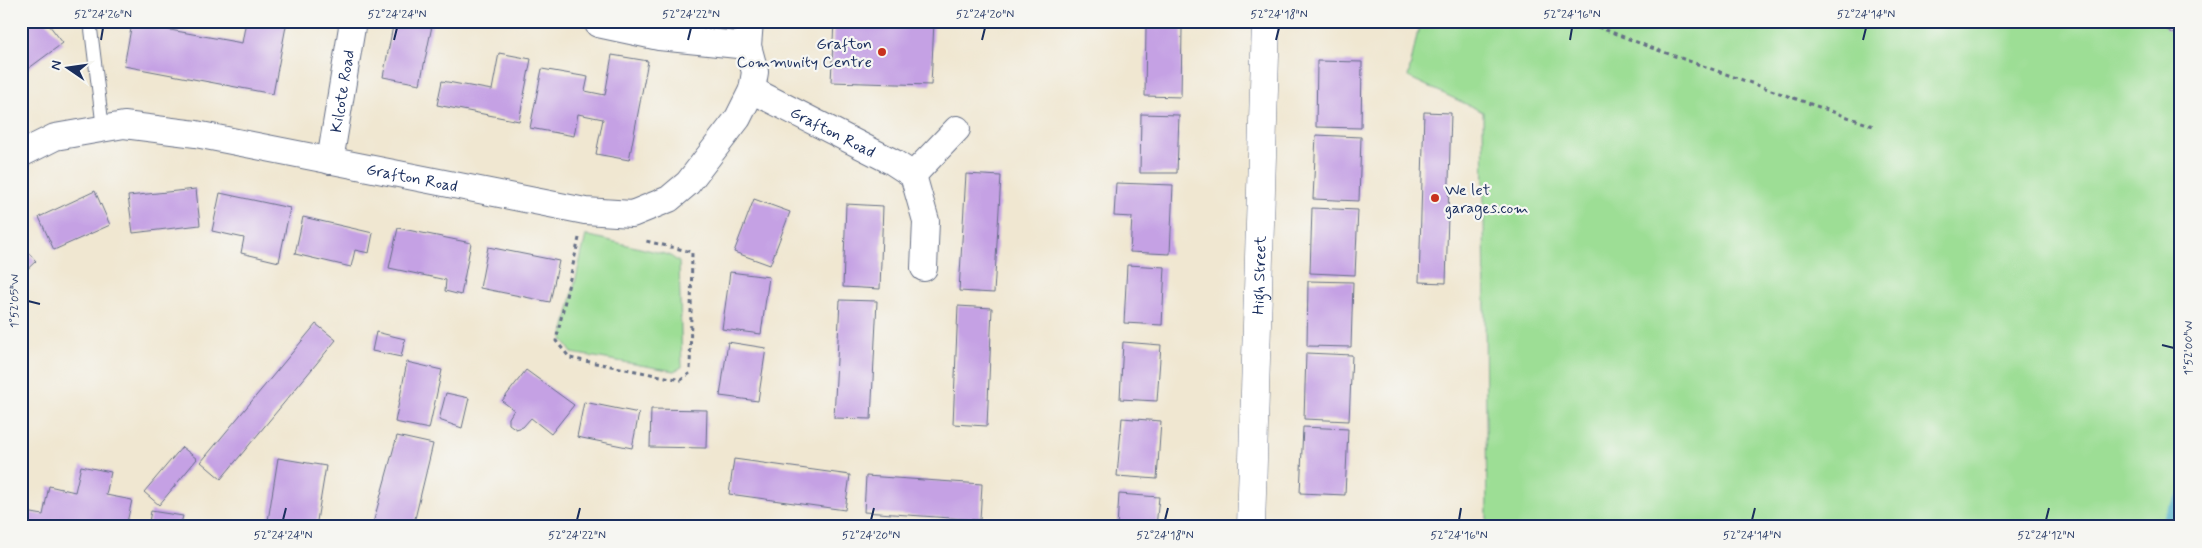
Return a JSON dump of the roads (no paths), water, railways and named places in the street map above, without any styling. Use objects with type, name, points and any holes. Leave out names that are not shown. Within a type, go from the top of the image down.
[{"type":"street","name":"Kilcote Road","points":[[330,161],[353,21]]},
{"type":"street","name":"High Street","points":[[1251,527],[1266,21]]},
{"type":"street","points":[[598,24],[659,37],[749,34]]},
{"type":"street","name":"Grafton Road","points":[[21,154],[56,137],[124,125],[196,134],[585,211],[632,214],[669,199],[688,183],[738,118],[752,90],[755,72],[749,34]]},
{"type":"street","name":"Grafton Road","points":[[752,90],[893,162],[914,175]]},
{"type":"street","points":[[924,268],[926,222],[914,175],[957,129]]},
{"type":"lane","points":[[90,21],[103,129]]},
{"type":"waterway","points":[[2161,527],[2181,497]]},
{"type":"place","name":"Grafton Community Centre","points":[[882,52]]},
{"type":"place","name":"We let garages.com","points":[[1435,198]]}]
